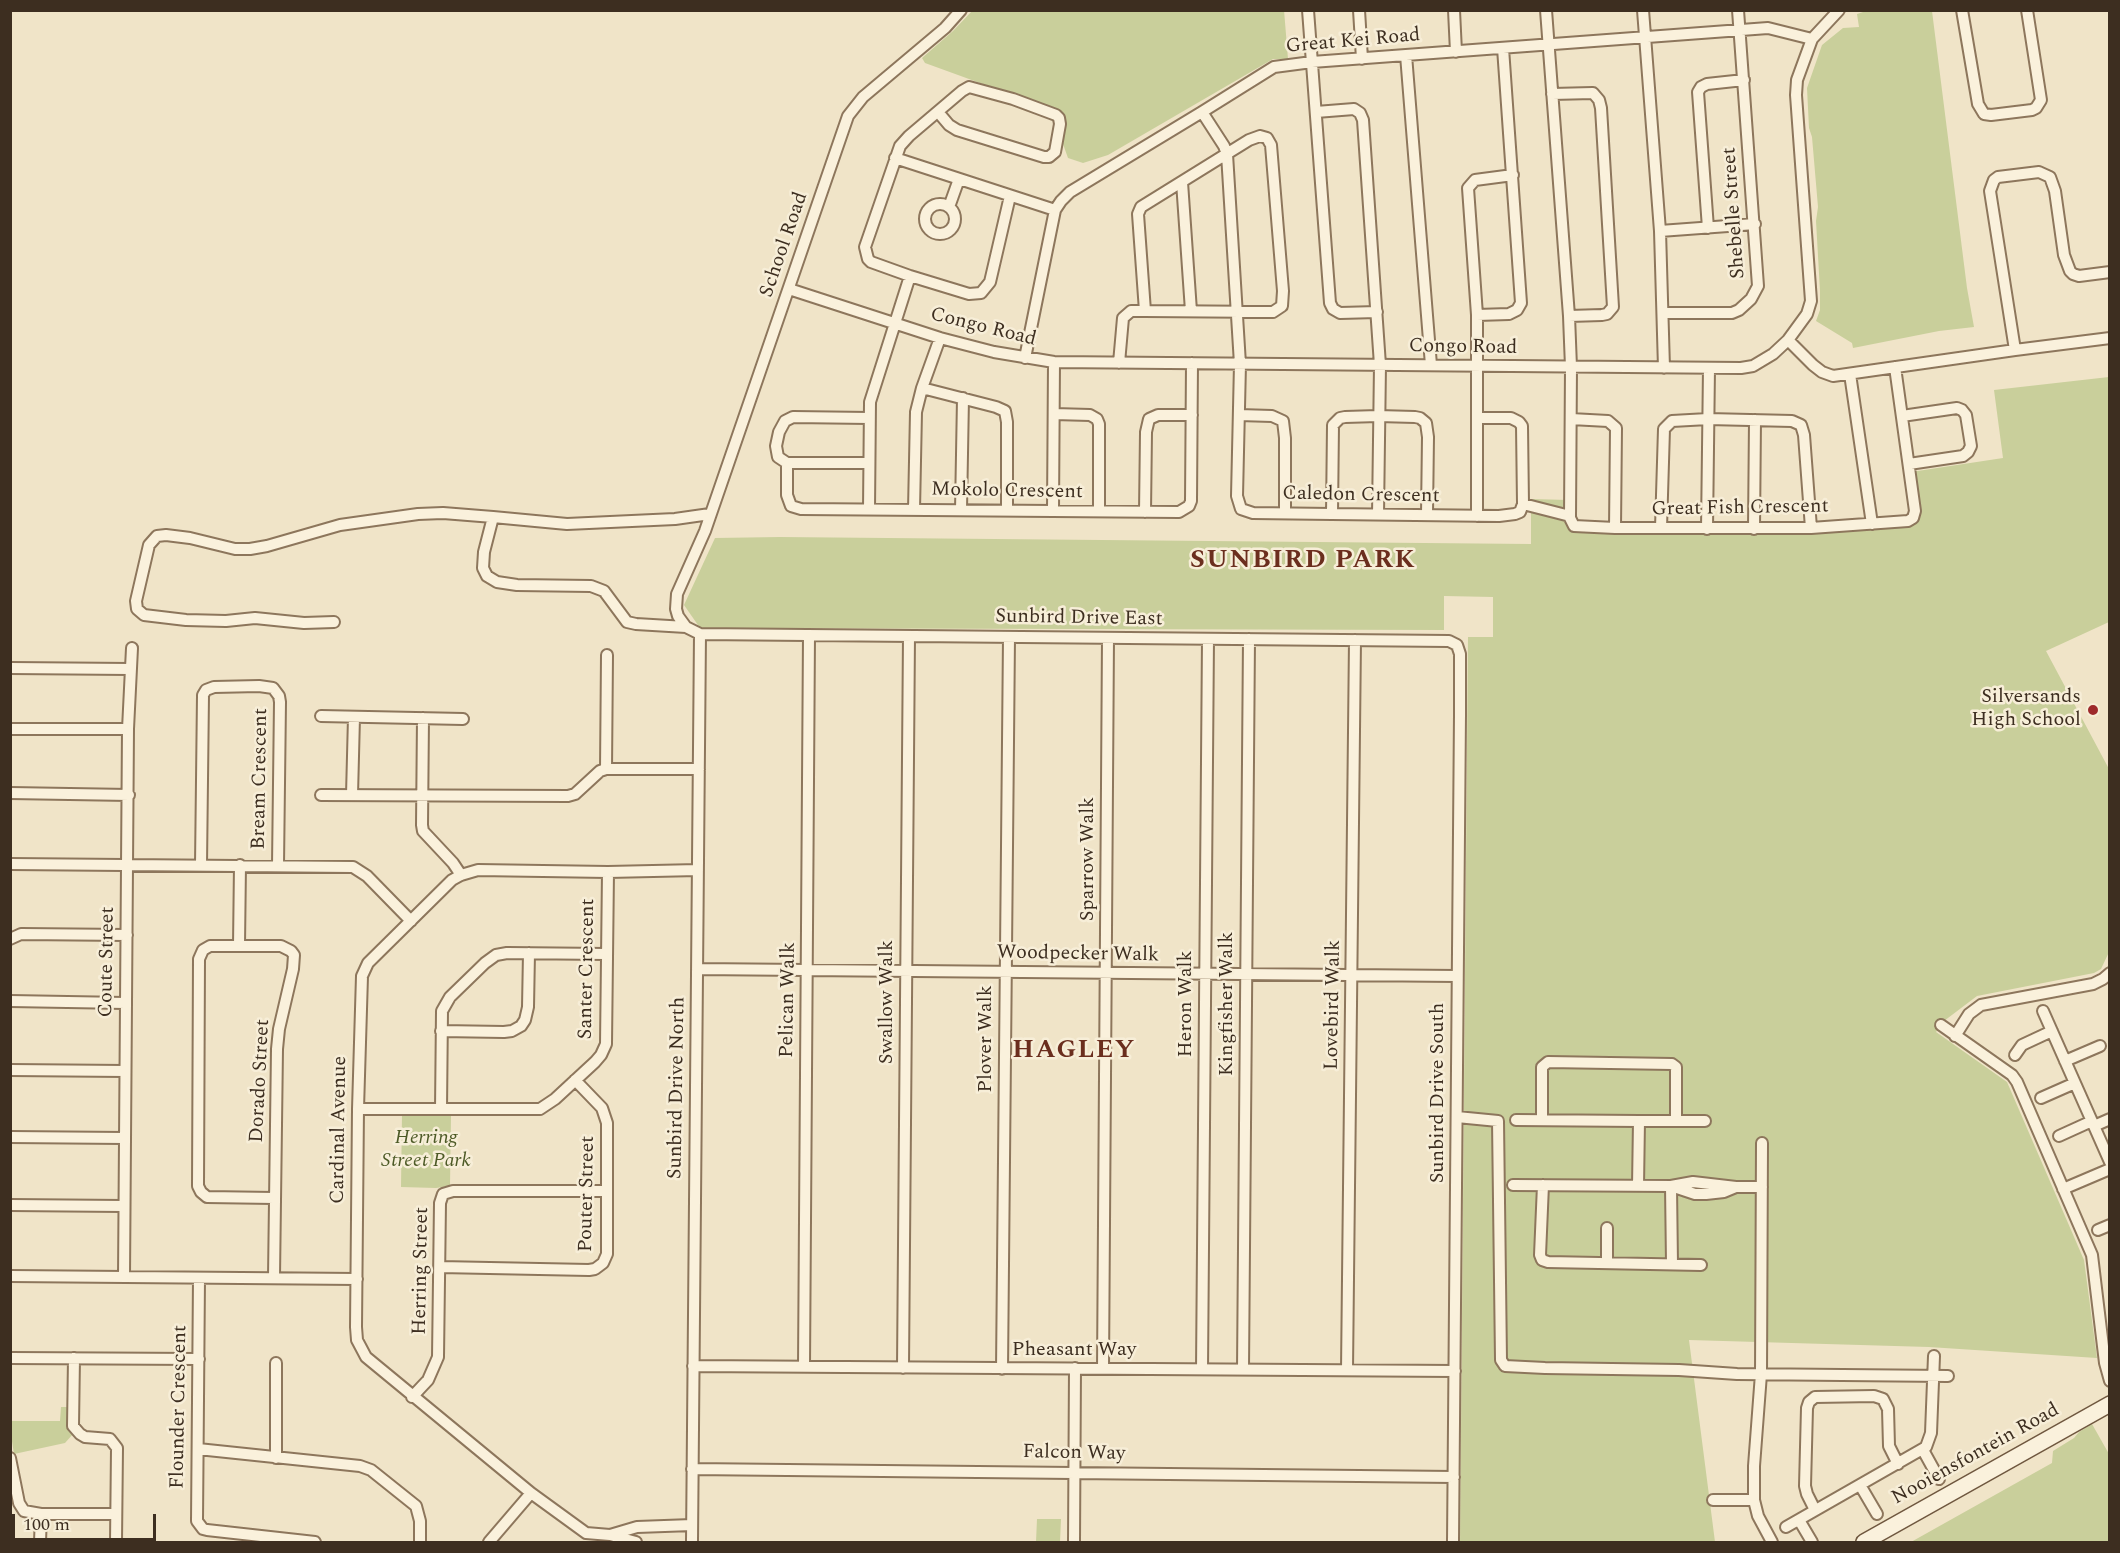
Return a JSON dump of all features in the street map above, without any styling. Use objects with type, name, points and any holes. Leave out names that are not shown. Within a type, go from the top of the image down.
[{"type":"street","name":"School Road","points":[[686,627],[678,616],[677,594],[705,531],[849,116],[863,97],[945,28],[961,10]]},
{"type":"street","points":[[1308,10],[1330,303],[1340,313],[1377,312]]},
{"type":"street","points":[[1359,10],[1362,59]]},
{"type":"street","points":[[1454,10],[1456,52]]},
{"type":"street","points":[[1478,418],[1511,418],[1519,422],[1522,426],[1522,504],[1570,516],[1569,316],[1546,10]]},
{"type":"street","points":[[1643,10],[1660,231],[1664,368]]},
{"type":"street","name":"Shebelle Street","points":[[1664,313],[1732,312],[1745,305],[1756,293],[1758,286],[1738,10]]},
{"type":"street","name":"Congo Road","points":[[789,289],[940,338],[1025,358],[1054,362],[1664,368],[1753,366],[1773,354],[1788,340],[1807,314],[1810,301],[1796,95],[1797,80],[1812,39],[1839,10]]},
{"type":"street","points":[[1962,10],[1978,104],[1984,114],[1990,115],[2032,110],[2041,100],[2027,10]]},
{"type":"street","name":"Great Kei Road","points":[[1056,210],[1070,192],[1274,67],[1312,62],[1739,30],[1779,30],[1812,39]]},
{"type":"street","points":[[1477,315],[1509,314],[1517,310],[1521,303],[1503,48]]},
{"type":"street","points":[[1406,55],[1431,365]]},
{"type":"street","points":[[1708,228],[1698,92],[1707,84],[1744,80]]},
{"type":"street","points":[[938,112],[949,125],[957,130],[1044,158],[1053,154],[1060,129],[1059,118],[1049,111],[979,88],[969,87],[938,112],[903,141],[865,247],[866,257],[871,262],[910,276],[969,294],[978,294],[985,291],[990,282],[1010,196]]},
{"type":"street","points":[[1552,94],[1593,93],[1599,100],[1600,108],[1613,307],[1607,314],[1569,316]]},
{"type":"street","points":[[1316,112],[1354,110],[1360,113],[1363,120],[1380,365],[1378,515]]},
{"type":"street","points":[[1202,112],[1227,154]]},
{"type":"street","points":[[1119,363],[1123,318],[1131,311],[1238,312],[1277,310],[1282,306],[1283,291],[1270,142],[1264,136],[1255,137],[1143,205],[1139,210],[1145,311]]},
{"type":"street","name":"Caledon Crescent","points":[[1227,154],[1240,364],[1237,496],[1239,506],[1246,512],[1477,516],[1510,515],[1520,512],[1522,504]]},
{"type":"street","points":[[895,158],[1056,210],[1025,358]]},
{"type":"street","points":[[2015,350],[1990,191],[1994,180],[1998,177],[2039,172],[2050,177],[2055,191],[2064,255],[2070,271],[2079,276],[2109,272]]},
{"type":"street","points":[[1477,516],[1477,315],[1468,188],[1475,180],[1513,175]]},
{"type":"street","points":[[949,207],[959,179]]},
{"type":"street","points":[[1182,182],[1191,311]]},
{"type":"street","points":[[1660,231],[1755,224]]},
{"type":"street","points":[[869,509],[870,402],[910,276]]},
{"type":"street","points":[[915,510],[916,412],[940,338]]},
{"type":"street","points":[[1788,340],[1822,372],[1833,376],[2109,338]]},
{"type":"street","points":[[1053,511],[1054,362]]},
{"type":"street","name":"Mokolo Crescent","points":[[869,418],[793,417],[788,419],[779,432],[776,446],[778,457],[786,463],[788,500],[795,508],[1179,512],[1189,506],[1192,363]]},
{"type":"street","name":"Great Fish Crescent","points":[[1570,516],[1574,526],[1615,528],[1811,528],[1908,521],[1913,518],[1915,511],[1895,367]]},
{"type":"street","points":[[1707,529],[1709,368]]},
{"type":"street","points":[[1850,374],[1872,524]]},
{"type":"street","points":[[922,388],[1001,408],[1007,416],[1007,510]]},
{"type":"street","points":[[961,510],[963,398]]},
{"type":"street","points":[[1902,416],[1957,408],[1962,410],[1966,415],[1971,446],[1963,456],[1909,464]]},
{"type":"street","points":[[1054,414],[1090,415],[1097,419],[1099,424],[1099,511]]},
{"type":"street","points":[[1145,512],[1146,432],[1149,419],[1158,415],[1192,415]]},
{"type":"street","points":[[1239,415],[1272,416],[1283,421],[1285,513]]},
{"type":"street","points":[[1332,514],[1333,425],[1340,418],[1378,416],[1415,417],[1426,423],[1428,437],[1427,514]]},
{"type":"street","points":[[1571,419],[1608,421],[1616,428],[1615,528]]},
{"type":"street","points":[[1661,528],[1664,429],[1672,422],[1708,419],[1792,420],[1801,425],[1804,435],[1811,528]]},
{"type":"street","points":[[1754,529],[1755,420]]},
{"type":"street","points":[[786,463],[869,463]]},
{"type":"street","points":[[334,622],[304,623],[255,618],[226,621],[186,620],[144,615],[137,609],[136,601],[149,545],[154,538],[166,535],[190,537],[235,549],[249,549],[340,525],[418,514],[443,513],[567,524],[675,519],[710,514]]},
{"type":"street","points":[[493,517],[483,560],[483,568],[491,579],[516,585],[591,586],[604,591],[627,622],[686,627],[700,634]]},
{"type":"street","name":"Sunbird Drive East","points":[[700,634],[1449,641],[1457,645]]},
{"type":"street","name":"Sunbird Drive North","points":[[692,1542],[700,634]]},
{"type":"street","name":"Pelican Walk","points":[[804,1366],[809,635]]},
{"type":"street","name":"Swallow Walk","points":[[903,1368],[909,636]]},
{"type":"street","name":"Plover Walk","points":[[1002,1369],[1009,637]]},
{"type":"street","name":"Sparrow Walk","points":[[1102,1368],[1108,638]]},
{"type":"street","name":"Heron Walk","points":[[1202,1369],[1208,639]]},
{"type":"street","name":"Kingfisher Walk","points":[[1243,1369],[1249,639]]},
{"type":"street","name":"Lovebird Walk","points":[[1347,1370],[1354,640]]},
{"type":"street","name":"Sunbird Drive South","points":[[1453,1542],[1460,654],[1457,645]]},
{"type":"street","name":"Coute Street","points":[[124,1277],[128,729],[132,648]]},
{"type":"street","points":[[606,769],[607,655]]},
{"type":"street","points":[[10,668],[130,669]]},
{"type":"street","name":"Bream Crescent","points":[[201,865],[203,695],[206,690],[214,687],[259,686],[273,688],[280,702],[278,865]]},
{"type":"street","points":[[321,716],[463,719]]},
{"type":"street","points":[[352,795],[354,717]]},
{"type":"street","points":[[423,718],[423,831],[461,875],[478,870],[608,872],[698,870]]},
{"type":"street","points":[[10,729],[128,729]]},
{"type":"street","points":[[321,795],[568,796],[575,794],[600,771],[606,769],[699,769]]},
{"type":"street","points":[[10,793],[129,795]]},
{"type":"street","points":[[10,864],[353,867],[367,876],[411,921]]},
{"type":"street","points":[[240,865],[239,945],[210,946],[203,950],[199,959],[198,1186],[207,1197],[274,1198]]},
{"type":"street","name":"Santer Crescent","points":[[358,1109],[540,1109],[555,1099],[601,1055],[606,1044],[608,872]]},
{"type":"street","name":"Cardinal Avenue","points":[[461,875],[452,880],[368,963],[362,976],[356,1327],[361,1349],[372,1364],[579,1529],[596,1535],[610,1535],[636,1542]]},
{"type":"street","points":[[10,939],[21,934],[127,935]]},
{"type":"street","name":"Dorado Street","points":[[239,945],[287,948],[294,955],[295,962],[279,1029],[274,1277]]},
{"type":"street","points":[[441,1109],[442,1011],[447,1001],[485,963],[501,953],[606,954]]},
{"type":"street","points":[[441,1031],[504,1032],[521,1026],[528,1007],[529,953]]},
{"type":"street","name":"Woodpecker Walk","points":[[697,969],[1457,976]]},
{"type":"street","points":[[1955,1036],[1969,1014],[1981,1005],[2093,984],[2109,973]]},
{"type":"street","points":[[10,1001],[125,1003]]},
{"type":"street","points":[[2043,1011],[2109,1162]]},
{"type":"street","points":[[1941,1025],[2015,1079],[2093,1258],[2109,1381]]},
{"type":"street","points":[[2015,1055],[2022,1045],[2052,1031]]},
{"type":"street","points":[[2065,1060],[2100,1046]]},
{"type":"street","points":[[1542,1120],[1544,1064],[1548,1062],[1591,1062],[1672,1064],[1676,1066],[1676,1121]]},
{"type":"street","points":[[10,1070],[125,1071]]},
{"type":"street","name":"Pouter Street","points":[[440,1267],[595,1269],[603,1263],[607,1254],[608,1131],[602,1108],[575,1080]]},
{"type":"street","points":[[2041,1098],[2075,1083]]},
{"type":"street","points":[[1456,1117],[1498,1121],[1501,1360],[1505,1366],[1761,1374],[1947,1376]]},
{"type":"street","points":[[2059,1136],[2109,1119]]},
{"type":"street","points":[[1516,1120],[1705,1121]]},
{"type":"street","points":[[1638,1186],[1639,1121]]},
{"type":"street","points":[[10,1137],[124,1138]]},
{"type":"street","points":[[1762,1143],[1761,1374],[1754,1466],[1754,1500],[1758,1516],[1772,1542]]},
{"type":"street","points":[[2063,1189],[2109,1168]]},
{"type":"street","points":[[1513,1185],[1671,1186],[1700,1182],[1762,1186]]},
{"type":"street","points":[[1543,1185],[1540,1255],[1542,1260],[1548,1262],[1701,1265]]},
{"type":"street","points":[[1671,1186],[1672,1264]]},
{"type":"street","name":"Herring Street","points":[[412,1397],[428,1380],[438,1357],[441,1197],[453,1191],[606,1191]]},
{"type":"street","points":[[10,1205],[123,1206]]},
{"type":"street","points":[[2098,1230],[2109,1225]]},
{"type":"street","points":[[1607,1228],[1607,1263]]},
{"type":"street","points":[[10,1276],[357,1279]]},
{"type":"street","name":"Flounder Crescent","points":[[199,1278],[196,1515],[199,1526],[240,1538],[315,1542]]},
{"type":"street","points":[[1786,1527],[1923,1450],[1931,1438],[1934,1356]]},
{"type":"street","points":[[10,1358],[199,1359]]},
{"type":"street","points":[[74,1358],[73,1426],[75,1431],[85,1437],[110,1439],[117,1448],[116,1542]]},
{"type":"street","points":[[276,1363],[276,1458]]},
{"type":"street","name":"Pheasant Way","points":[[693,1366],[1455,1371]]},
{"type":"street","points":[[1074,1542],[1075,1368]]},
{"type":"street","points":[[1815,1510],[1805,1486],[1807,1408],[1809,1402],[1815,1397],[1874,1396],[1882,1399],[1888,1409],[1889,1446],[1898,1464]]},
{"type":"street","name":"Nooiensfontein Road","points":[[1864,1542],[2109,1404]]},
{"type":"street","points":[[198,1449],[360,1466],[371,1470],[416,1506],[420,1521],[420,1542]]},
{"type":"street","points":[[1923,1450],[1939,1479]]},
{"type":"street","points":[[10,1458],[21,1508],[29,1513],[116,1514]]},
{"type":"street","name":"Falcon Way","points":[[692,1469],[1454,1477]]},
{"type":"street","points":[[1860,1485],[1877,1514]]},
{"type":"street","points":[[489,1542],[531,1493]]},
{"type":"street","points":[[1713,1500],[1754,1500]]},
{"type":"street","points":[[39,1542],[41,1514]]},
{"type":"street","points":[[1799,1520],[1812,1542]]},
{"type":"street","name":"Cardinal Avenue","points":[[610,1535],[637,1527],[692,1525]]},
{"type":"green space","points":[[1284,10],[1288,59],[1273,59],[1108,155],[1083,163],[1068,158],[1063,144],[1065,124],[1057,111],[925,63],[922,58],[972,11]]},
{"type":"green space","points":[[1869,10],[1932,11],[1967,288],[1974,327],[1939,331],[1853,348],[1852,343],[1816,321],[1820,310],[1816,221],[1818,207],[1807,88],[1822,45],[1843,28],[1859,27],[1857,14]]},
{"type":"green space","points":[[2109,377],[2109,622],[2046,651],[2109,769],[2109,952],[2101,969],[2094,973],[1977,996],[1944,1021],[1936,1032],[2007,1082],[2084,1260],[2097,1358],[1929,1347],[1689,1340],[1715,1542],[1460,1542],[1468,637],[1493,637],[1493,597],[1444,596],[1444,630],[700,628],[684,605],[715,538],[1531,544],[1531,499],[1569,500],[1571,523],[1811,529],[1914,518],[1911,472],[2003,458],[1994,390]]},
{"type":"green space","name":"Herring Street Park","points":[[402,1114],[451,1115],[450,1186],[401,1187]]},
{"type":"green space","points":[[61,1407],[69,1407],[73,1434],[65,1443],[14,1454],[10,1421],[60,1421]]},
{"type":"green space","points":[[2092,1424],[2109,1454],[2109,1542],[1911,1542],[2052,1463],[2053,1451]]},
{"type":"green space","points":[[1037,1519],[1061,1519],[1060,1542],[1036,1542]]},
{"type":"place","name":"Silversands High School","points":[[2093,710]]},
{"type":"district","name":"SUNBIRD PARK","points":[[1303,562]]},
{"type":"district","name":"HAGLEY","points":[[1074,1052]]}]
